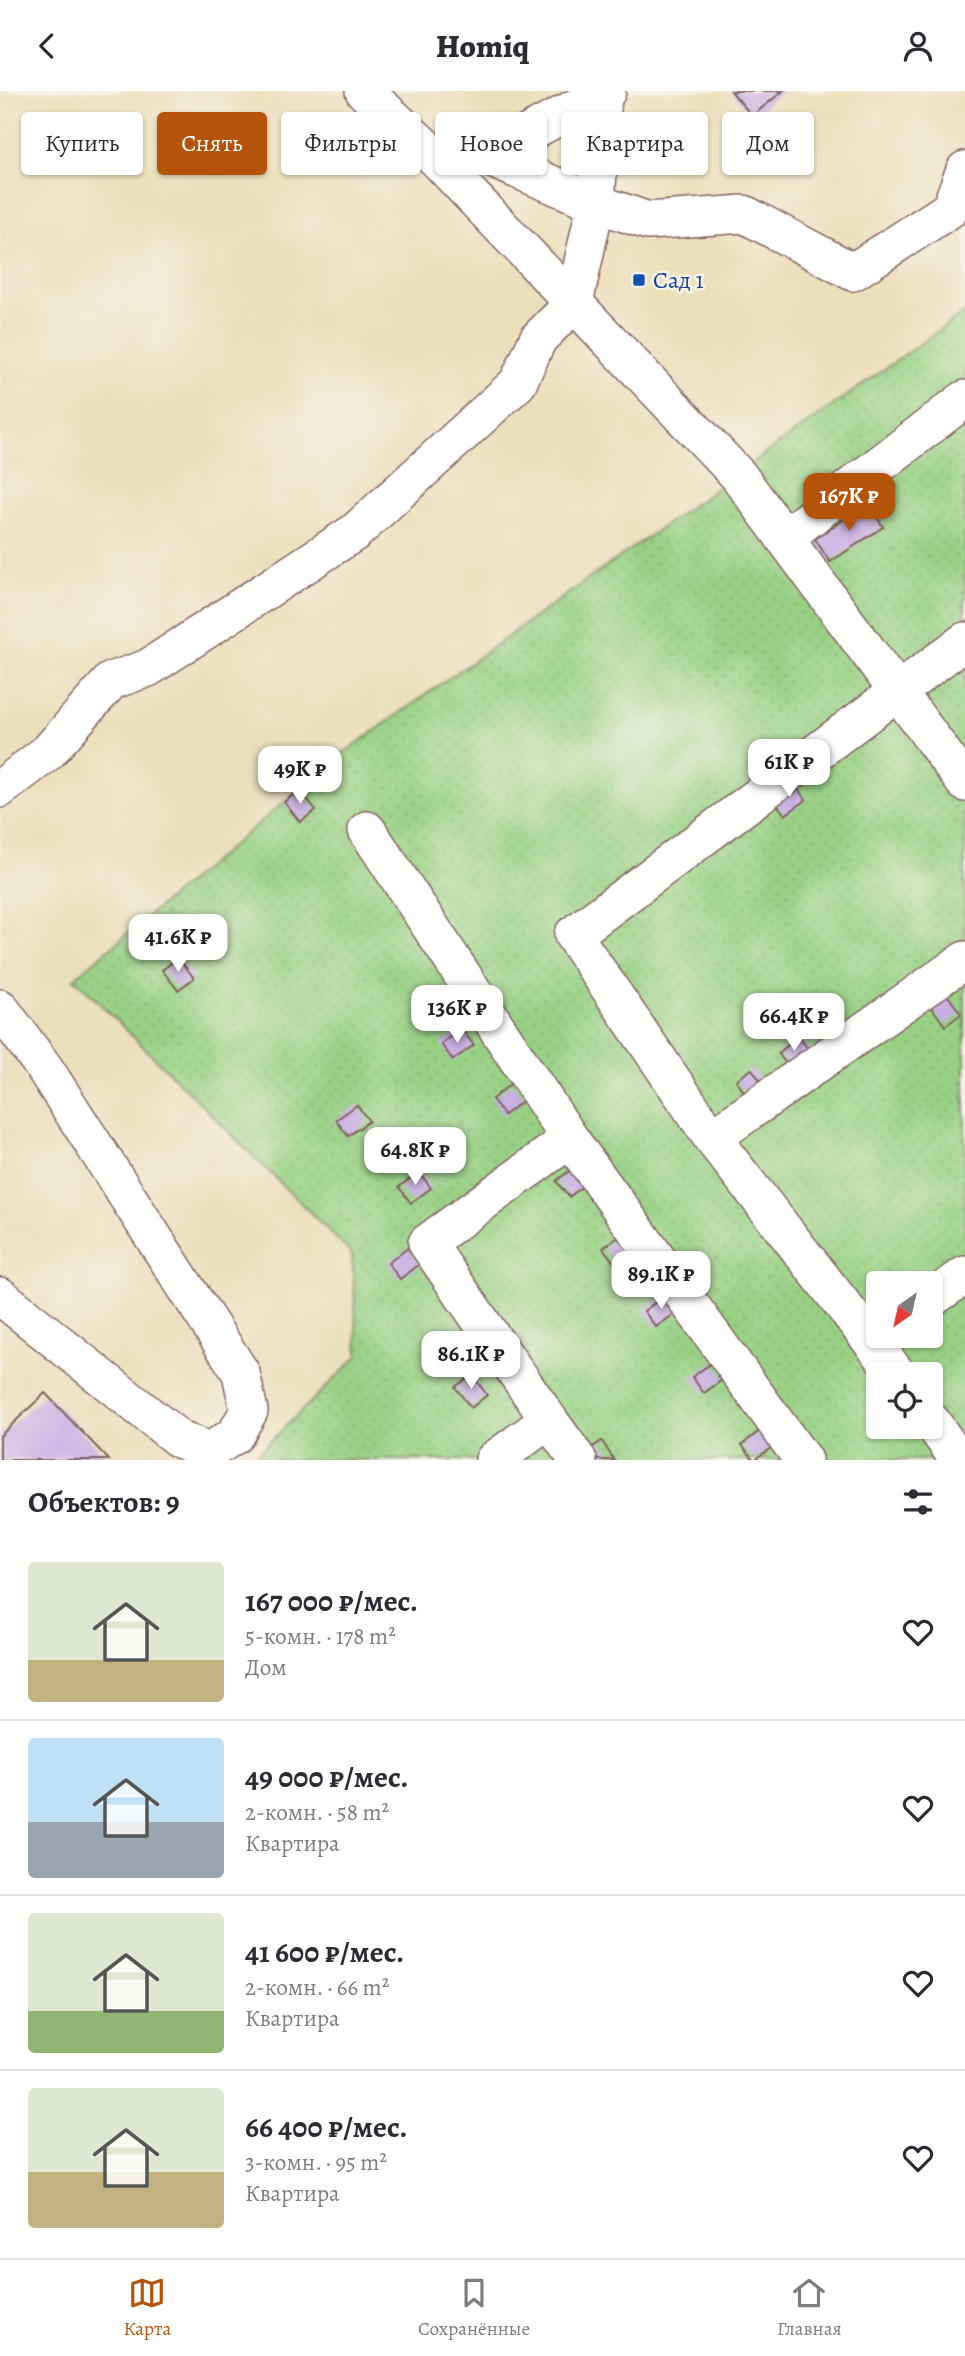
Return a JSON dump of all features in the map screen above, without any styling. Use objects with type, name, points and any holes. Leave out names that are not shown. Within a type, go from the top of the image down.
[{"type":"street","points":[[363,91],[422,144],[738,475],[965,783]]},
{"type":"street","points":[[547,123],[605,93]]},
{"type":"street","points":[[0,789],[48,752],[111,681],[148,667],[355,532],[519,383],[537,339],[574,303],[596,203],[605,93]]},
{"type":"street","points":[[422,144],[435,146]]},
{"type":"street","points":[[530,175],[648,221],[744,214],[853,272],[950,209],[965,170]]},
{"type":"street","points":[[784,538],[965,399]]},
{"type":"street","points":[[866,1325],[712,1138],[573,935],[965,641]]},
{"type":"street","points":[[367,831],[570,1139],[803,1460]]},
{"type":"street","points":[[712,1138],[965,960]]},
{"type":"street","points":[[0,1008],[45,1069],[241,1373],[249,1411],[235,1435],[209,1451],[180,1440],[0,1296]]},
{"type":"street","points":[[0,1042],[45,1069]]},
{"type":"street","points":[[570,1139],[427,1243],[578,1460]]},
{"type":"street","points":[[943,1291],[965,1275]]},
{"type":"street","points":[[494,1460],[549,1420]]},
{"type":"street","points":[[943,1438],[959,1460]]},
{"type":"green space","points":[[965,312],[965,1460],[251,1460],[358,1356],[352,1254],[74,978],[338,757]]},
{"type":"building","points":[[731,91],[783,91],[757,112],[749,112]]},
{"type":"building","points":[[868,503],[883,527],[830,562],[815,539]]},
{"type":"building","points":[[793,783],[806,800],[785,815],[773,799]]},
{"type":"building","points":[[300,790],[316,810],[300,822],[284,802]]},
{"type":"building","points":[[178,958],[194,978],[178,990],[162,970]]},
{"type":"building","points":[[946,993],[961,1014],[945,1026],[930,1005]]},
{"type":"building","points":[[461,1029],[474,1045],[453,1060],[441,1044]]},
{"type":"building","points":[[799,1037],[811,1053],[790,1069],[778,1053]]},
{"type":"building","points":[[752,1069],[767,1090],[750,1101],[736,1080]]},
{"type":"building","points":[[512,1083],[525,1099],[504,1115],[492,1099]]},
{"type":"building","points":[[357,1105],[369,1121],[348,1136],[336,1120]]},
{"type":"building","points":[[577,1165],[589,1181],[569,1197],[556,1181]]},
{"type":"building","points":[[419,1172],[431,1188],[411,1203],[399,1187]]},
{"type":"building","points":[[624,1233],[636,1249],[615,1264],[603,1248]]},
{"type":"building","points":[[408,1248],[420,1264],[400,1279],[388,1263]]},
{"type":"building","points":[[665,1295],[677,1312],[656,1327],[644,1311]]},
{"type":"building","points":[[713,1362],[725,1378],[704,1393],[692,1377]]},
{"type":"building","points":[[472,1375],[487,1395],[471,1408],[455,1387]]},
{"type":"building","points":[[45,1393],[109,1460],[0,1460],[0,1436]]},
{"type":"building","points":[[762,1429],[775,1445],[754,1460],[742,1445]]},
{"type":"building","points":[[602,1441],[614,1460],[591,1460],[585,1452]]},
{"type":"place","name":"Сад 1","points":[[639,280]]}]
